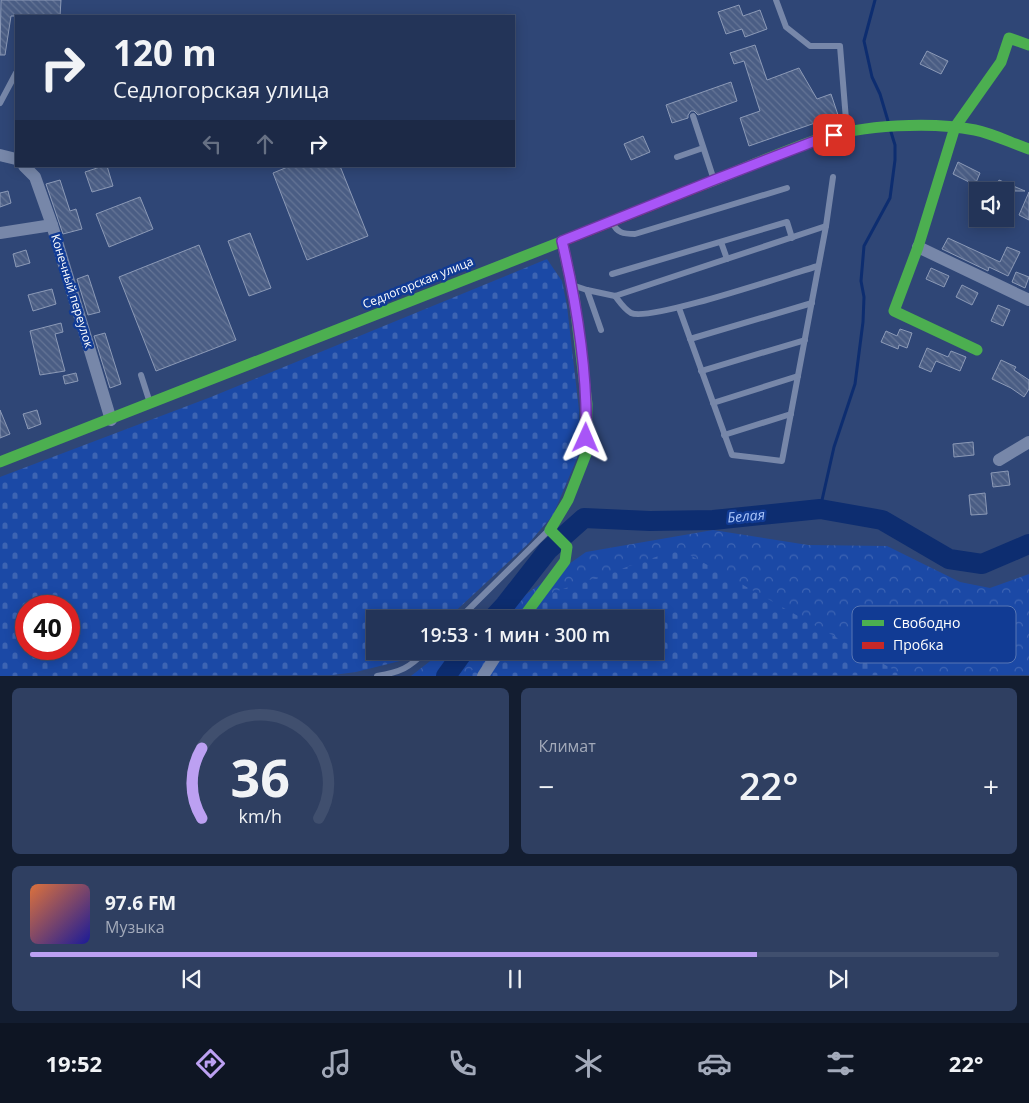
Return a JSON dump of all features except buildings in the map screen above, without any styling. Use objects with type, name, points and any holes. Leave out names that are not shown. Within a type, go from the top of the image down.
[{"type":"street","points":[[977,350],[894,311],[918,247],[955,127],[1001,62],[1009,38],[1029,45]]},
{"type":"street","name":"Седлогорская улица","points":[[0,462],[111,420],[820,139],[847,132],[914,127],[955,127],[976,130],[1029,150]]},
{"type":"street","points":[[0,155],[15,159]]},
{"type":"street","name":"Конечный переулок","points":[[25,167],[35,177],[52,226],[111,420]]},
{"type":"street","points":[[0,234],[52,226]]},
{"type":"street","points":[[529,610],[564,561],[567,547],[550,530],[568,500],[586,454],[587,404],[572,284],[562,241]]},
{"type":"street","points":[[918,247],[1029,300]]},
{"type":"street","points":[[999,460],[1029,442]]},
{"type":"street","points":[[483,676],[493,660]]},
{"type":"lane","points":[[776,0],[786,27],[810,46],[840,46],[847,132]]},
{"type":"lane","points":[[0,103],[15,75]]},
{"type":"lane","points":[[693,116],[714,180]]},
{"type":"lane","points":[[677,157],[703,148]]},
{"type":"lane","points":[[679,308],[732,455],[782,461],[826,226],[833,177]]},
{"type":"lane","points":[[612,221],[616,230],[623,234],[635,234],[787,188]]},
{"type":"lane","points":[[612,274],[787,222],[792,238]]},
{"type":"lane","points":[[572,284],[587,290],[615,296],[826,226]]},
{"type":"lane","points":[[721,242],[727,259]]},
{"type":"lane","points":[[615,296],[631,313],[644,315],[679,308],[818,266]]},
{"type":"lane","points":[[587,290],[601,330]]},
{"type":"lane","points":[[690,339],[812,303]]},
{"type":"lane","points":[[701,371],[804,340]]},
{"type":"lane","points":[[141,375],[151,404]]},
{"type":"lane","points":[[713,402],[798,376]]},
{"type":"lane","points":[[724,435],[790,414]]},
{"type":"lane","points":[[468,610],[550,530]]},
{"type":"lane","points":[[377,676],[395,673],[413,665],[418,660]]},
{"type":"green space","points":[[547,259],[562,281],[567,306],[579,410],[580,451],[553,515],[529,543],[457,610],[366,610],[366,660],[404,660],[356,672],[333,675],[0,676],[0,477],[211,397]]},
{"type":"green space","points":[[713,530],[808,545],[887,546],[960,582],[990,588],[1029,574],[1029,675],[411,676],[431,660],[664,660],[664,610],[504,610],[586,552]]},
{"type":"green space","points":[[679,549],[852,646],[852,663],[882,663],[903,675],[467,676],[481,660],[664,660],[664,610],[526,610],[537,598]]},
{"type":"waterway","points":[[875,0],[864,41],[872,77],[880,94],[888,121]]},
{"type":"waterway","points":[[820,509],[834,447],[855,384],[863,322],[864,297],[861,281],[864,246],[890,198],[895,160],[895,145],[891,132]]},
{"type":"waterway","name":"Белая","points":[[500,610],[548,550],[584,518],[650,521],[713,520],[820,509],[882,520],[949,559],[982,564],[1029,544]]},
{"type":"waterway","name":"Белая","points":[[446,676],[458,660]]},
{"type":"traffic: fast","points":[[977,350],[894,311],[918,247],[955,127],[1001,62],[1009,38],[1029,45]]},
{"type":"traffic: fast","points":[[705,184],[819,139],[855,130],[918,125],[957,127],[989,134],[1029,149]]},
{"type":"traffic: fast","points":[[529,610],[565,561],[567,547],[550,530],[568,500],[586,454],[587,404],[574,296],[562,241]]},
{"type":"traffic: fast","points":[[0,462],[563,241]]},
{"type":"traffic: jam","points":[[563,241],[705,184]]},
{"type":"route","points":[[586,438],[587,404],[574,296],[562,241],[714,180],[834,135]]}]
